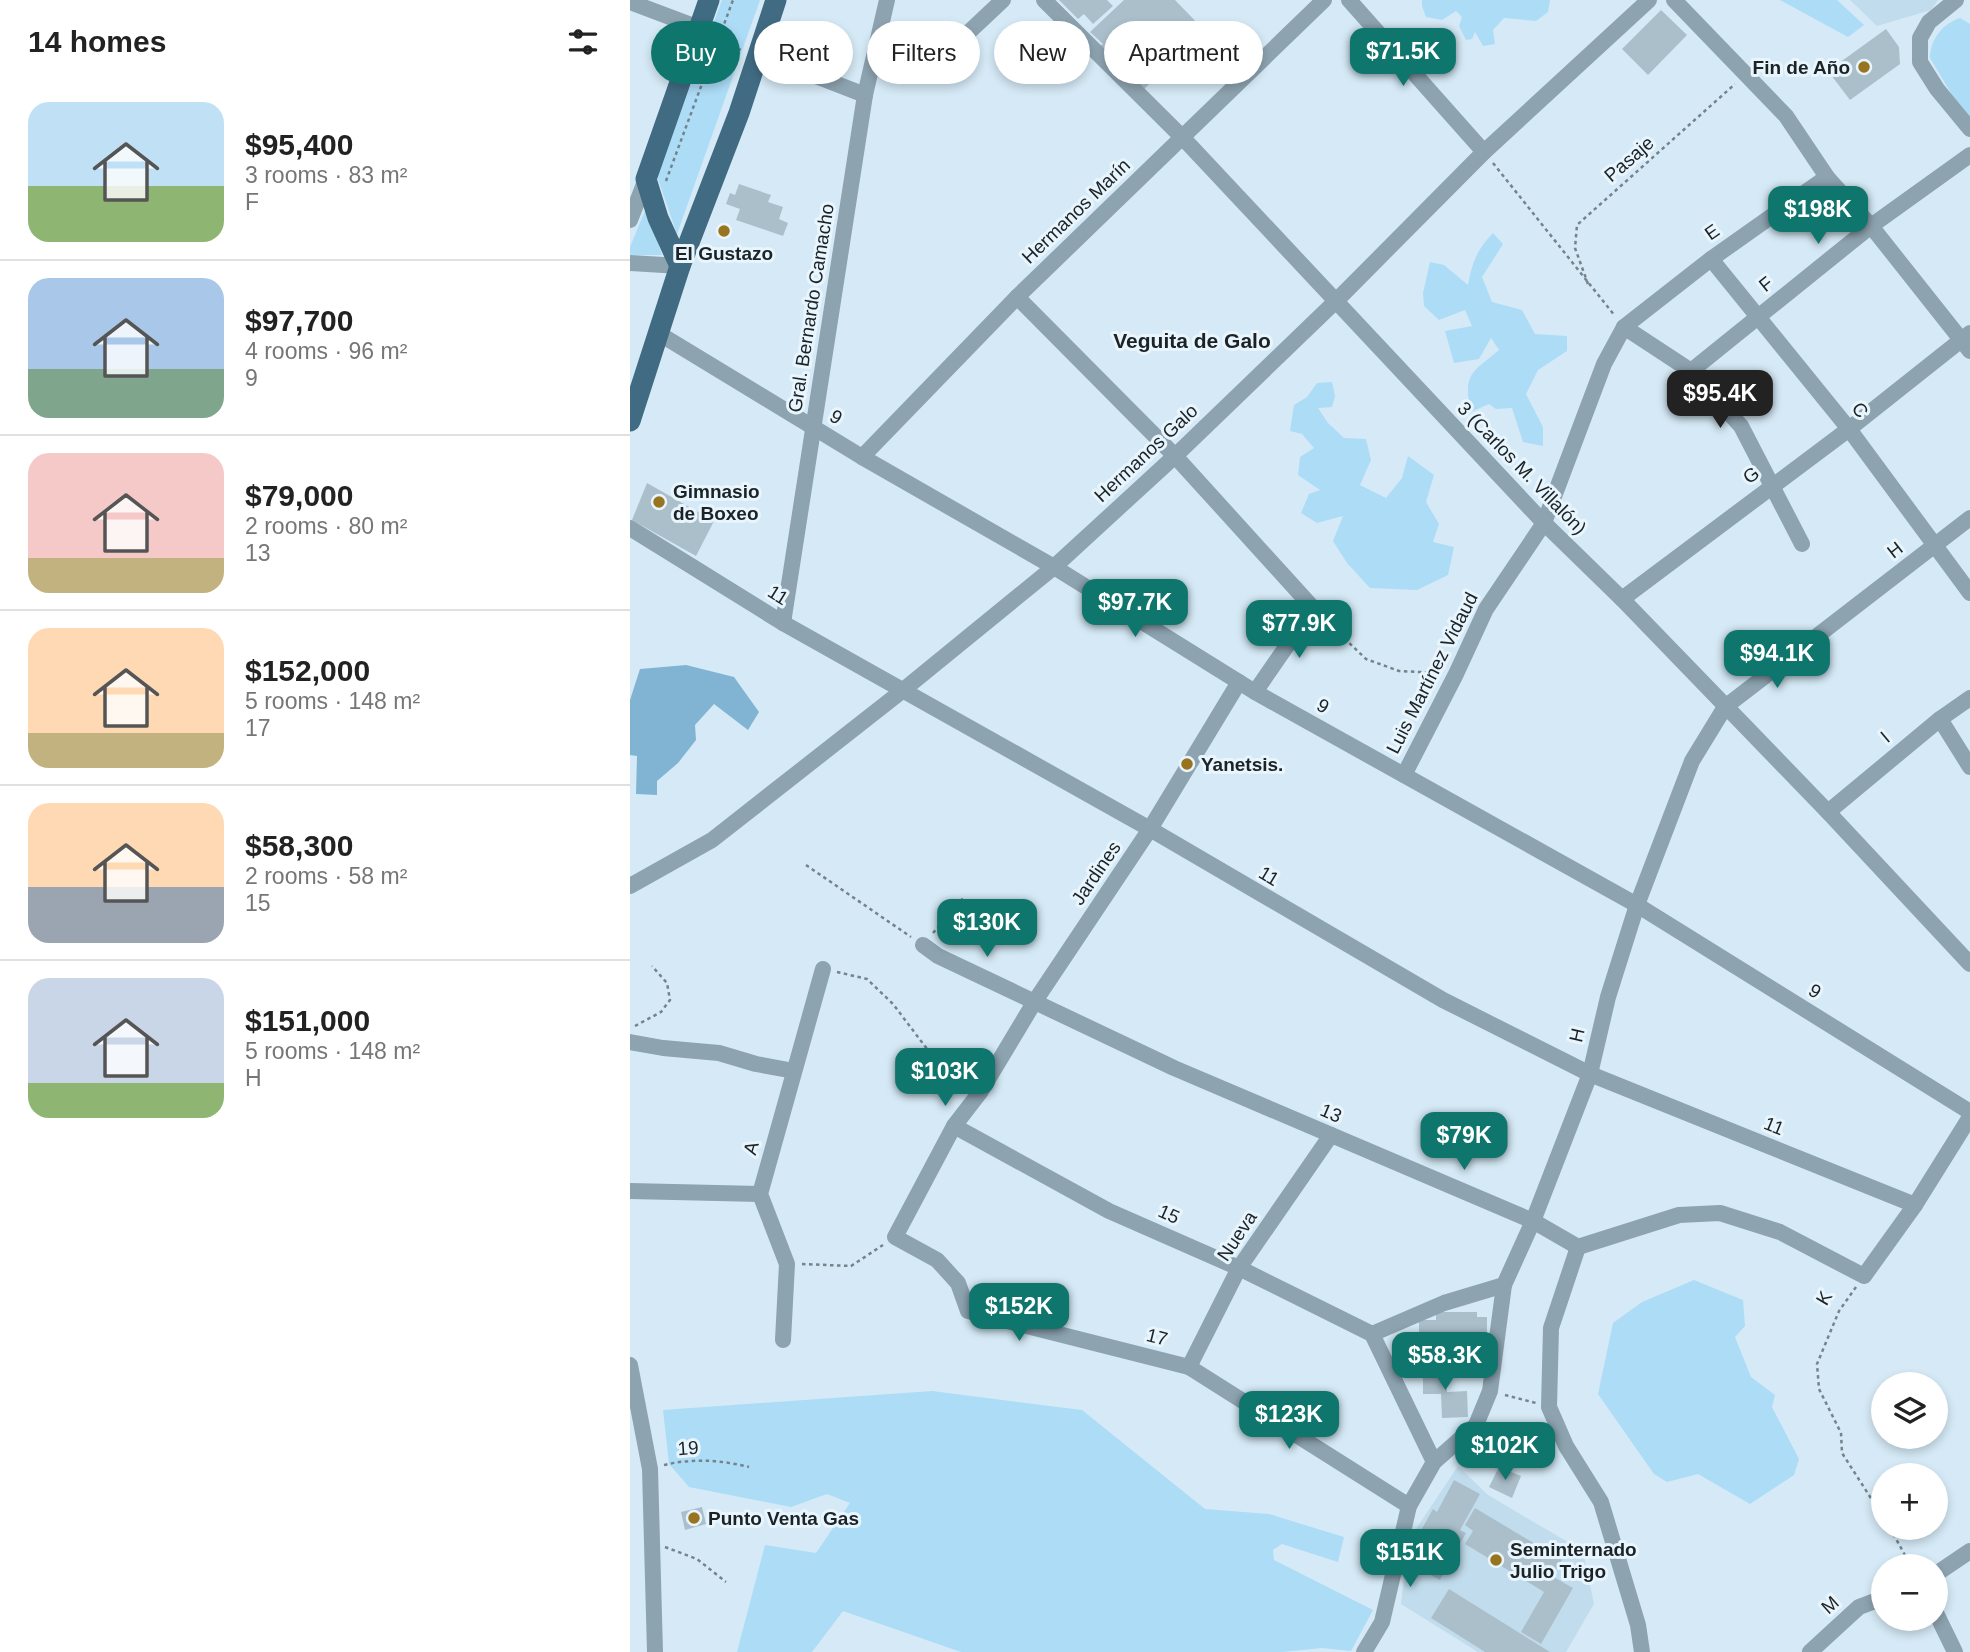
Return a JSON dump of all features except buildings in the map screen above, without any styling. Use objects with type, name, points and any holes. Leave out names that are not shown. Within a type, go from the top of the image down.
[{"type":"main road","points":[[702,21],[709,0]]},
{"type":"main road","points":[[630,421],[680,266],[739,113],[751,52],[776,0]]},
{"type":"main road","points":[[680,266],[658,218],[654,185],[683,84]]},
{"type":"street","name":"Gral. Bernardo Camacho","points":[[783,623],[865,95],[887,0]]},
{"type":"street","points":[[980,22],[1003,0]]},
{"type":"street","name":"3 (Carlos M. Villalón)","points":[[1044,0],[1183,138],[1544,523],[1622,599],[1828,812],[1970,964]]},
{"type":"street","name":"Hermanos Marín","points":[[862,457],[1017,297],[1324,0]]},
{"type":"street","points":[[1349,0],[1484,152]]},
{"type":"street","name":"Hermanos Galo","points":[[630,886],[712,840],[1054,567],[1175,456],[1337,300],[1484,152],[1648,0]]},
{"type":"street","points":[[1674,0],[1786,116],[1827,177],[1967,341]]},
{"type":"street","points":[[1956,0],[1929,22],[1920,38],[1920,62],[1937,89],[1970,129]]},
{"type":"street","points":[[630,2],[680,21]]},
{"type":"street","points":[[751,52],[865,95]]},
{"type":"street","name":"F","points":[[1690,371],[1871,226],[1970,155]]},
{"type":"street","name":"E","points":[[1624,327],[1711,259],[1827,177]]},
{"type":"street","points":[[630,220],[654,185]]},
{"type":"street","name":"C","points":[[1711,259],[1849,429],[1970,593]]},
{"type":"street","points":[[630,263],[680,266]]},
{"type":"street","points":[[1017,297],[1175,456],[1313,608],[1255,692]]},
{"type":"street","points":[[1624,327],[1690,371],[1741,426],[1802,544]]},
{"type":"street","name":"Luis Martínez Vidaud","points":[[1404,775],[1486,609],[1544,523],[1604,364],[1624,327]]},
{"type":"street","name":"9","points":[[658,333],[862,457],[1054,567],[1255,692],[1637,905],[1970,1115]]},
{"type":"street","name":"G","points":[[1622,599],[1967,341]]},
{"type":"street","name":"H","points":[[1364,1652],[1382,1622],[1409,1506],[1434,1462],[1476,1425],[1490,1391],[1504,1285],[1533,1222],[1590,1074],[1608,997],[1637,905],[1692,761],[1725,707],[1970,518]]},
{"type":"street","name":"11","points":[[630,528],[783,623],[1150,829],[1443,1000],[1590,1074],[1915,1205]]},
{"type":"street","name":"Jardines","points":[[895,1237],[954,1126],[981,1091],[1035,1001],[1150,829],[1239,682]]},
{"type":"street","name":"I","points":[[1828,812],[1940,719],[1970,698]]},
{"type":"street","points":[[1940,719],[1970,767]]},
{"type":"street","name":"13","points":[[923,945],[938,956],[1174,1068],[1533,1222],[1578,1247]]},
{"type":"street","name":"A","points":[[760,1194],[823,969]]},
{"type":"street","points":[[630,1042],[719,1053],[794,1071]]},
{"type":"street","points":[[1642,1652],[1638,1625],[1601,1502],[1566,1446],[1549,1407],[1551,1328],[1578,1247],[1679,1215],[1720,1213],[1780,1232],[1864,1276],[1915,1205],[1970,1115]]},
{"type":"street","name":"15","points":[[954,1126],[1109,1211],[1239,1268],[1372,1334]]},
{"type":"street","name":"Nueva","points":[[1189,1367],[1239,1268],[1331,1135]]},
{"type":"street","points":[[630,1191],[760,1194],[787,1264],[783,1340]]},
{"type":"street","name":"17","points":[[895,1237],[937,1260],[958,1283],[968,1311],[1189,1367],[1409,1506]]},
{"type":"street","points":[[1434,1462],[1372,1334],[1444,1303],[1504,1285]]},
{"type":"street","points":[[630,1365],[650,1469],[655,1652]]},
{"type":"street","points":[[1948,1566],[1970,1551]]},
{"type":"street","name":"M","points":[[1810,1652],[1859,1607],[1871,1602]]},
{"type":"street","points":[[1944,1631],[1955,1652]]},
{"type":"path","points":[[725,21],[733,0]]},
{"type":"path","points":[[740,48],[751,52]]},
{"type":"path","name":"Pasaje","points":[[1588,284],[1575,248],[1577,225],[1745,74]]},
{"type":"path","points":[[654,185],[699,84]]},
{"type":"path","points":[[1484,152],[1624,327]]},
{"type":"path","points":[[1313,608],[1366,659],[1399,671],[1456,674]]},
{"type":"path","points":[[806,864],[923,945],[965,895]]},
{"type":"path","points":[[630,1031],[661,1012],[670,1000],[667,983],[652,967]]},
{"type":"path","points":[[823,969],[867,979],[893,1004],[946,1074],[981,1091]]},
{"type":"path","points":[[787,1264],[850,1266],[895,1237]]},
{"type":"path","name":"K","points":[[1864,1276],[1839,1311],[1817,1364],[1819,1389],[1841,1433],[1842,1453],[1871,1498]]},
{"type":"path","points":[[1490,1391],[1549,1407]]},
{"type":"path","name":"19","points":[[650,1469],[696,1460],[749,1467]]},
{"type":"path","points":[[652,1543],[696,1559],[726,1581]]},
{"type":"shaded area","points":[[722,0],[760,0],[740,56],[740,21],[714,21]]},
{"type":"shaded area","points":[[1422,0],[1550,0],[1548,12],[1536,21],[1504,18],[1493,30],[1495,44],[1483,46],[1475,32],[1472,39],[1466,40],[1459,26],[1462,17],[1456,11],[1442,20],[1426,17]]},
{"type":"shaded area","points":[[1780,0],[1837,0],[1864,25],[1848,37]]},
{"type":"shaded area","points":[[1850,0],[1938,0],[1931,10],[1877,26]]},
{"type":"shaded area","points":[[1960,18],[1970,24],[1970,125],[1930,58],[1932,45],[1938,34],[1948,24]]},
{"type":"shaded area","points":[[691,84],[730,84],[677,234],[657,176]]},
{"type":"shaded area","points":[[646,208],[662,255],[630,255],[630,247]]},
{"type":"shaded area","points":[[1493,233],[1503,244],[1482,277],[1492,302],[1522,310],[1535,334],[1567,336],[1567,351],[1538,370],[1526,394],[1543,427],[1543,446],[1523,442],[1512,408],[1496,409],[1489,404],[1471,412],[1469,381],[1476,369],[1499,350],[1491,338],[1479,359],[1454,363],[1445,331],[1472,326],[1465,310],[1439,320],[1424,306],[1423,293],[1430,262],[1444,265],[1468,285],[1476,257]]},
{"type":"shaded area","points":[[1332,382],[1335,396],[1332,407],[1318,408],[1328,423],[1344,438],[1366,439],[1371,460],[1360,485],[1386,498],[1402,478],[1408,456],[1434,475],[1426,502],[1439,524],[1433,542],[1454,547],[1448,575],[1417,590],[1370,588],[1347,563],[1333,541],[1343,516],[1317,523],[1301,513],[1309,494],[1320,490],[1298,475],[1300,457],[1314,448],[1302,434],[1290,431],[1294,405],[1307,397],[1317,383]]},
{"type":"shaded area","points":[[686,665],[734,677],[759,712],[748,730],[714,704],[695,725],[696,740],[678,763],[657,781],[657,795],[636,794],[637,756],[630,755],[630,700],[640,669]]},
{"type":"shaded area","points":[[1694,1280],[1743,1300],[1745,1326],[1735,1337],[1751,1377],[1775,1395],[1772,1407],[1799,1459],[1794,1475],[1750,1504],[1698,1474],[1667,1482],[1654,1474],[1598,1394],[1613,1323],[1642,1302]]},
{"type":"shaded area","points":[[932,1391],[1082,1410],[1205,1509],[1269,1514],[1344,1537],[1338,1562],[1282,1544],[1273,1550],[1274,1560],[1373,1610],[1351,1651],[1322,1648],[1283,1652],[961,1652],[843,1611],[812,1652],[737,1652],[765,1545],[816,1553],[850,1503],[827,1494],[791,1507],[689,1487],[669,1464],[663,1410]]},
{"type":"shaded area","name":"Seminternado Julio Trigo","points":[[1458,1466],[1488,1495],[1583,1551],[1594,1604],[1566,1652],[1478,1652],[1401,1604],[1405,1569],[1414,1532]]},
{"type":"place","name":"Fin de Año","points":[[1864,67]]},
{"type":"place","name":"El Gustazo","points":[[724,231]]},
{"type":"place","name":"Gimnasio de Boxeo","points":[[659,502]]},
{"type":"place","name":"Yanetsis.","points":[[1187,764]]},
{"type":"place","name":"Punto Venta Gas","points":[[694,1518]]},
{"type":"place","name":"Seminternado Julio Trigo","points":[[1496,1560]]},
{"type":"district","name":"Veguita de Galo","points":[[1192,340]]}]
